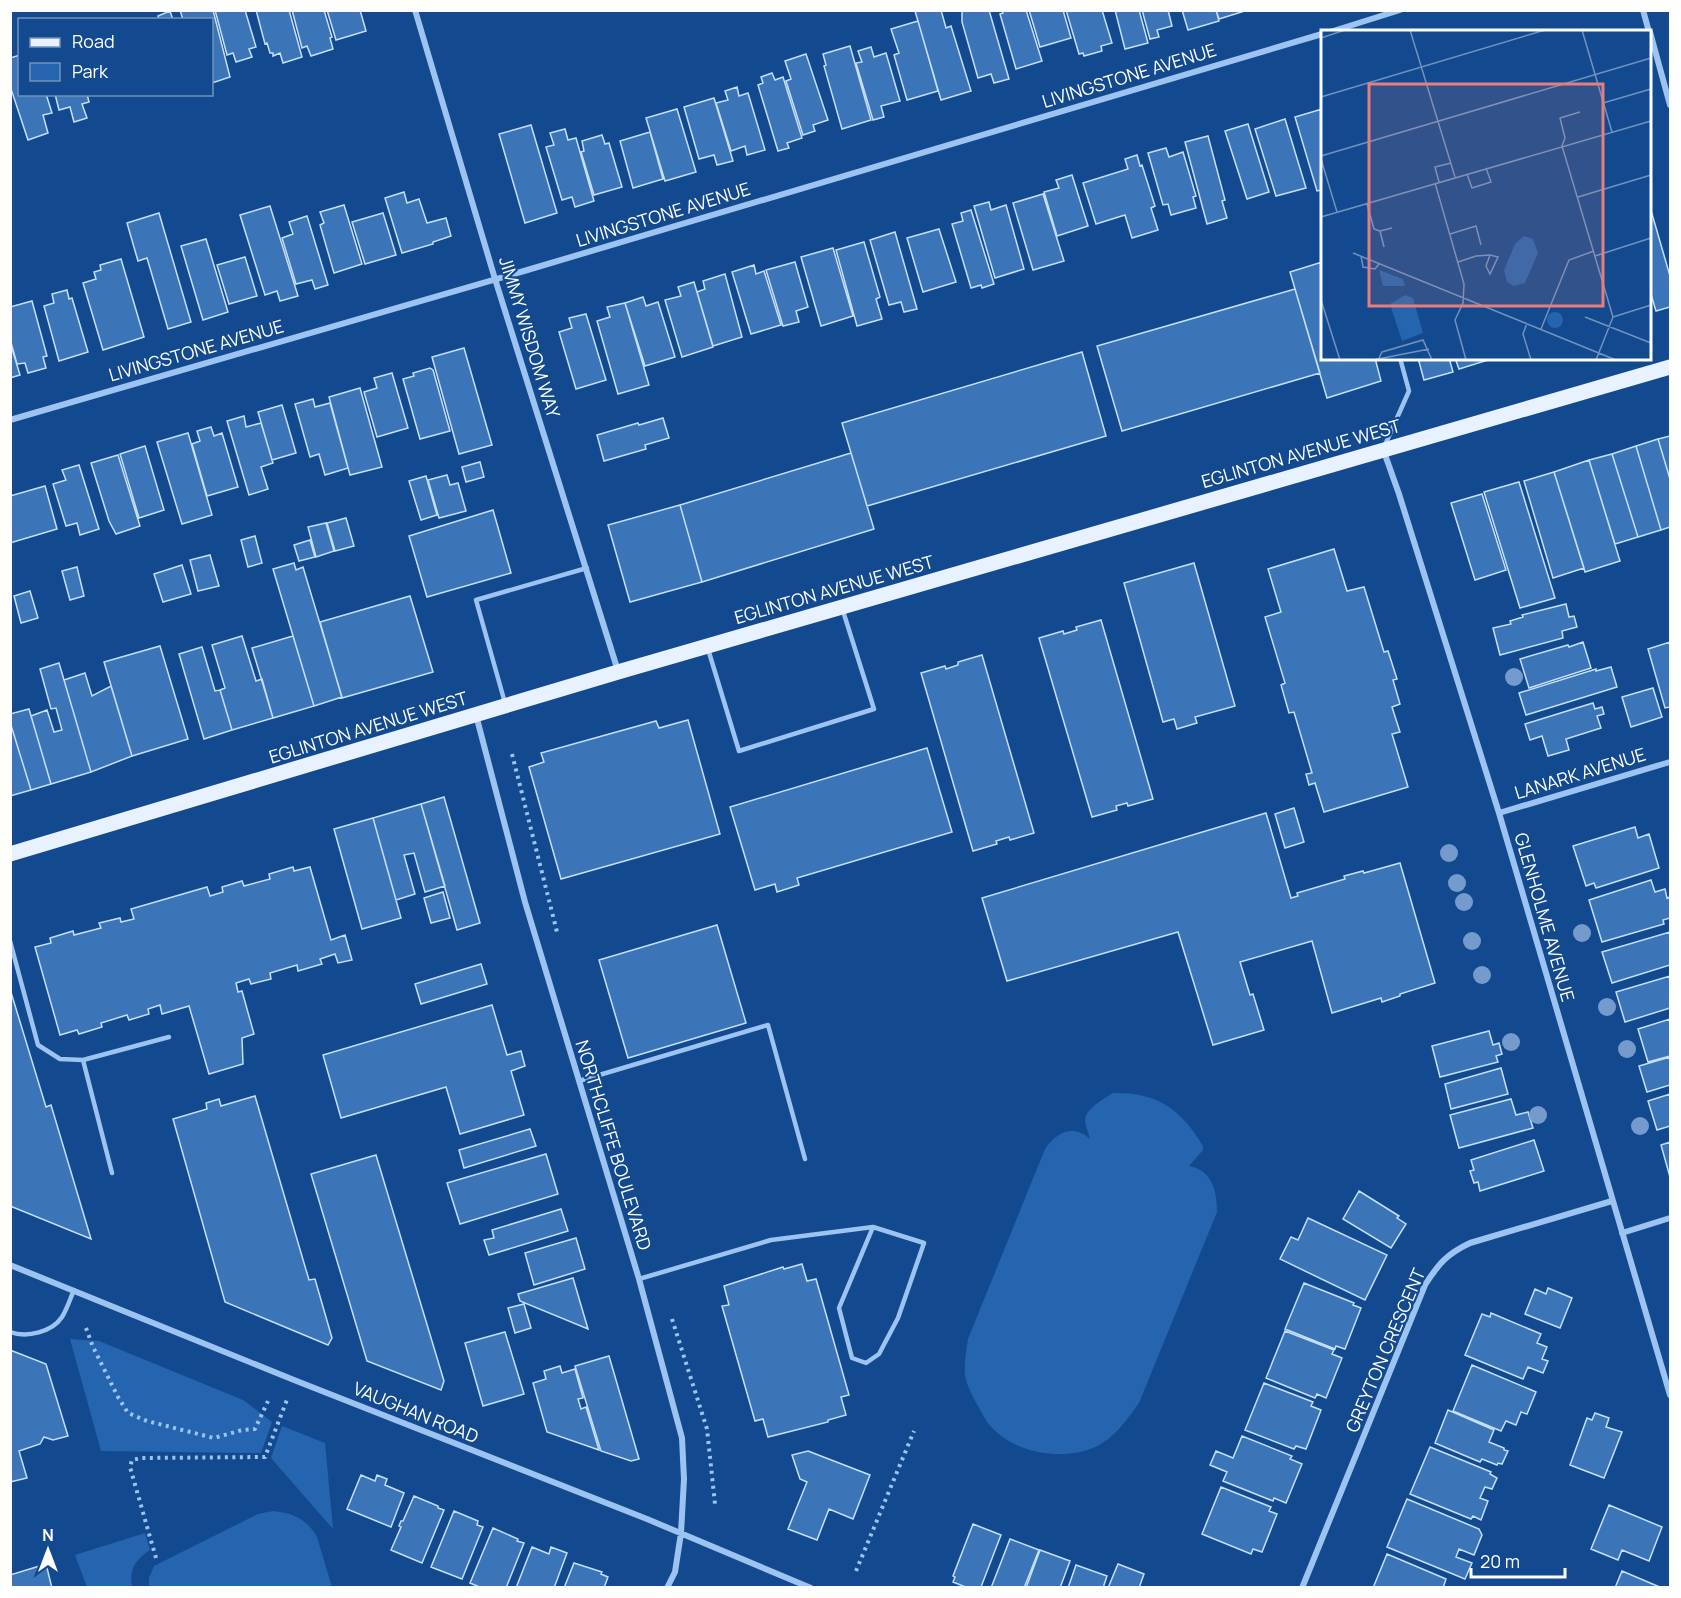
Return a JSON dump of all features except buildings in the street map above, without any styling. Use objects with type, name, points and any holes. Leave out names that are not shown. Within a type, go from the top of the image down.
[{"type":"main road","name":"EGLINTON AVENUE WEST","points":[[10,854],[618,672],[1671,367]]},
{"type":"street","name":"JIMMY WISDOM WAY","points":[[415,10],[495,279],[618,672]]},
{"type":"street","points":[[1336,30],[1401,10]]},
{"type":"street","points":[[1643,10],[1648,30]]},
{"type":"street","name":"LIVINGSTONE AVENUE","points":[[10,420],[1321,35]]},
{"type":"street","points":[[1651,39],[1671,105]]},
{"type":"street","name":"GLENHOLME AVENUE","points":[[1383,449],[1499,813],[1671,1395]]},
{"type":"street","name":"NORTHCLIFFE BOULEVARD","points":[[475,714],[525,902],[639,1279],[682,1438],[684,1479],[681,1533],[675,1572],[667,1587]]},
{"type":"street","name":"LANARK AVENUE","points":[[1499,813],[1671,762]]},
{"type":"street","name":"GREYTON CRESCENT","points":[[1302,1587],[1425,1285],[1439,1263],[1470,1242],[1612,1201]]},
{"type":"street","points":[[1622,1233],[1671,1218]]},
{"type":"street","name":"VAUGHAN ROAD","points":[[10,1265],[811,1587]]},
{"type":"lane","points":[[1383,449],[1409,391],[1401,360]]},
{"type":"lane","points":[[506,706],[476,600],[587,568]]},
{"type":"lane","points":[[707,646],[739,751],[874,709],[842,607]]},
{"type":"lane","points":[[10,941],[38,1045],[60,1059],[83,1060],[169,1037]]},
{"type":"lane","points":[[579,1081],[768,1025],[805,1159]]},
{"type":"lane","points":[[83,1060],[112,1173]]},
{"type":"lane","points":[[639,1279],[771,1240],[873,1227],[924,1243],[898,1318],[879,1354],[866,1364],[852,1358],[839,1308],[873,1227]]},
{"type":"lane","points":[[10,1332],[18,1335],[45,1331],[62,1318],[74,1290]]},
{"type":"path","points":[[86,1328],[118,1397],[129,1413],[147,1421],[214,1438],[242,1430],[255,1429],[268,1401]]},
{"type":"path","points":[[156,1558],[130,1467],[132,1460],[265,1457],[294,1380]]},
{"type":"path","points":[[856,1571],[914,1431]]},
{"type":"green space","points":[[1113,1093],[1129,1093],[1155,1100],[1166,1105],[1186,1122],[1203,1146],[1203,1150],[1189,1166],[1203,1172],[1212,1183],[1217,1212],[1139,1403],[1113,1435],[1093,1448],[1065,1454],[1036,1452],[1008,1441],[987,1422],[970,1391],[965,1376],[968,1339],[1045,1149],[1055,1138],[1066,1132],[1084,1134],[1090,1139],[1085,1122],[1088,1112]]},
{"type":"green space","points":[[70,1339],[99,1341],[243,1400],[272,1422],[261,1453],[101,1451]]},
{"type":"green space","points":[[282,1426],[325,1443],[333,1529],[271,1458]]},
{"type":"green space","points":[[273,1511],[299,1518],[313,1531],[317,1537],[332,1587],[149,1587],[149,1578],[154,1566],[258,1514]]},
{"type":"green space","points":[[145,1533],[150,1550],[134,1565],[131,1575],[132,1587],[87,1587],[75,1555]]}]
